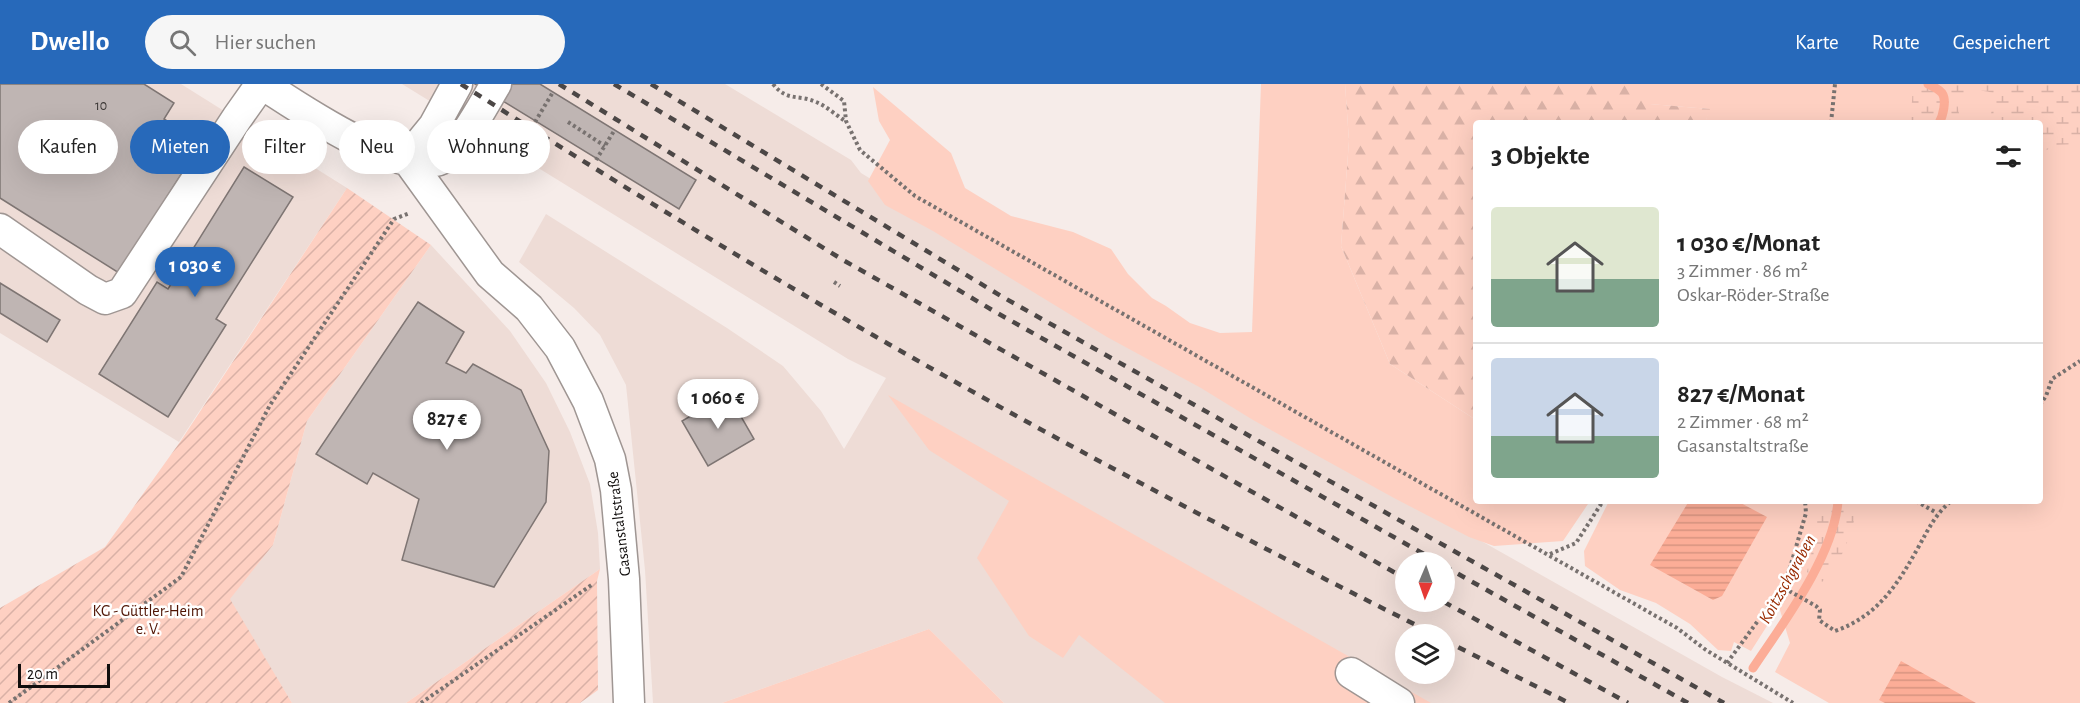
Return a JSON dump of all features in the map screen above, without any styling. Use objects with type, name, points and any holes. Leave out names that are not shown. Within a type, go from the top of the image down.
[{"type":"street","points":[[0,229],[88,290],[105,299],[122,293],[261,84],[339,131]]},
{"type":"street","points":[[415,149],[434,126],[457,84]]},
{"type":"street","points":[[415,161],[425,163],[447,156],[496,84]]},
{"type":"street","name":"Gasanstaltstraße","points":[[415,170],[490,274],[529,308],[560,348],[588,401],[610,459],[616,490],[624,579],[629,703]]},
{"type":"street","points":[[1351,674],[1399,703]]},
{"type":"path","points":[[773,84],[779,91],[791,98],[816,102],[846,121]]},
{"type":"path","points":[[821,84],[844,101],[846,121],[860,150],[915,196],[1412,480],[1677,628],[1727,663],[1793,703]]},
{"type":"path","points":[[1830,120],[1835,84]]},
{"type":"path","points":[[536,120],[553,92]]},
{"type":"path","points":[[568,122],[605,146]]},
{"type":"path","points":[[596,160],[615,131]]},
{"type":"path","points":[[9,703],[181,577],[270,405],[394,219],[412,213]]},
{"type":"path","points":[[834,282],[840,286]]},
{"type":"path","points":[[2043,400],[2052,379],[2080,361]]},
{"type":"path","points":[[1549,555],[1576,543],[1601,504]]},
{"type":"path","points":[[1727,663],[1784,588],[1806,513],[1805,504]]},
{"type":"path","points":[[1922,504],[1938,513]]},
{"type":"path","points":[[1784,588],[1816,606],[1820,610],[1819,620],[1835,630],[1860,620],[1887,598],[1938,513],[1948,504]]},
{"type":"path","points":[[421,703],[597,581]]},
{"type":"shaded area","points":[[0,84],[181,84],[242,122],[242,174],[325,174],[347,188],[179,442],[0,333]]},
{"type":"shaded area","points":[[402,84],[725,84],[851,160],[861,173],[951,228],[1437,516],[1722,677],[1773,703],[1004,703],[929,629],[722,703],[653,703],[645,570],[626,385],[600,335],[574,308],[519,262],[546,214],[783,366],[821,411],[844,449],[886,378],[848,359],[548,174],[550,174],[550,120],[460,120]]},
{"type":"shaded area","points":[[431,245],[510,331],[546,383],[570,432],[590,484],[598,533],[600,569],[406,703],[292,703],[229,599],[273,545],[307,421]]},
{"type":"shaded area","points":[[1687,504],[1743,504],[1767,517],[1722,596],[1713,600],[1650,565]]},
{"type":"shaded area","points":[[1901,661],[1976,703],[1885,703],[1879,700]]},
{"type":"green space","points":[[1261,84],[1345,84],[1349,141],[1341,246],[1390,364],[1473,418],[1473,504],[1588,504],[1563,541],[1494,546],[1469,537],[1394,498],[1107,337],[933,231],[885,205],[868,181],[890,140],[879,121],[873,87],[951,153],[965,188],[1011,216],[1073,232],[1111,249],[1128,274],[1152,298],[1190,323],[1220,333],[1252,332]]},
{"type":"green space","points":[[1345,84],[1649,84],[1650,104],[1710,109],[1706,120],[1473,120],[1473,418],[1390,364],[1341,246],[1349,141]]},
{"type":"green space","points":[[1649,84],[2080,84],[2080,703],[1829,703],[1775,672],[1790,643],[1779,607],[1751,651],[1734,642],[1731,651],[1718,650],[1690,624],[1656,603],[1620,590],[1585,566],[1584,551],[1608,504],[2043,504],[2043,120],[1706,120],[1709,109],[1649,104]]},
{"type":"green space","points":[[1911,84],[2080,84],[2080,144],[2055,145],[2043,152],[2043,120],[1987,120],[1991,114],[1995,94],[1985,91],[1971,92],[1956,97],[1959,120],[1906,120],[1912,104]]},
{"type":"green space","name":"KG - Güttler-Heim e. V.","points":[[347,188],[431,245],[307,421],[273,545],[230,599],[292,703],[0,703],[0,608],[105,547],[180,442]]},
{"type":"green space","points":[[888,395],[1431,703],[1165,703],[1079,635],[1063,658],[1029,636],[977,558],[1009,501],[929,450]]},
{"type":"green space","points":[[1818,504],[1857,504],[1846,545],[1835,566],[1822,582],[1807,572],[1817,528]]},
{"type":"green space","points":[[600,569],[597,581],[598,690],[580,703],[406,703]]},
{"type":"green space","points":[[929,629],[1004,703],[722,703]]},
{"type":"building","points":[[0,84],[144,84],[174,103],[164,119],[166,120],[130,120],[130,174],[181,174],[119,273],[0,198]]},
{"type":"building","points":[[475,84],[540,84],[696,180],[679,209],[550,130],[550,120],[534,120]]},
{"type":"building","points":[[242,170],[242,174],[255,174],[293,197],[216,319],[226,325],[168,417],[99,374],[157,282],[168,289]]},
{"type":"building","points":[[0,283],[60,320],[47,342],[0,313]]},
{"type":"building","points":[[418,302],[464,332],[446,363],[466,373],[473,364],[521,390],[549,451],[546,502],[494,587],[402,560],[419,499],[373,473],[367,484],[316,454]]},
{"type":"building","points":[[728,394],[754,439],[708,466],[682,421]]},
{"type":"waterway","name":"Koitzschgraben","points":[[1928,84],[1942,93],[1944,108],[1940,120]]},
{"type":"waterway","name":"Koitzschgraben","points":[[1753,668],[1792,610],[1817,566],[1827,544],[1837,504]]},
{"type":"railway","points":[[461,84],[685,224],[913,358],[1171,499],[1414,624]]},
{"type":"railway","points":[[559,84],[843,260],[1395,573]]},
{"type":"railway","points":[[614,84],[992,310],[1420,552]]},
{"type":"railway","points":[[651,84],[1001,296],[1724,703]]},
{"type":"railway","points":[[1455,572],[1688,703]]},
{"type":"railway","points":[[1455,608],[1628,703]]},
{"type":"railway","points":[[1455,646],[1569,703]]}]
